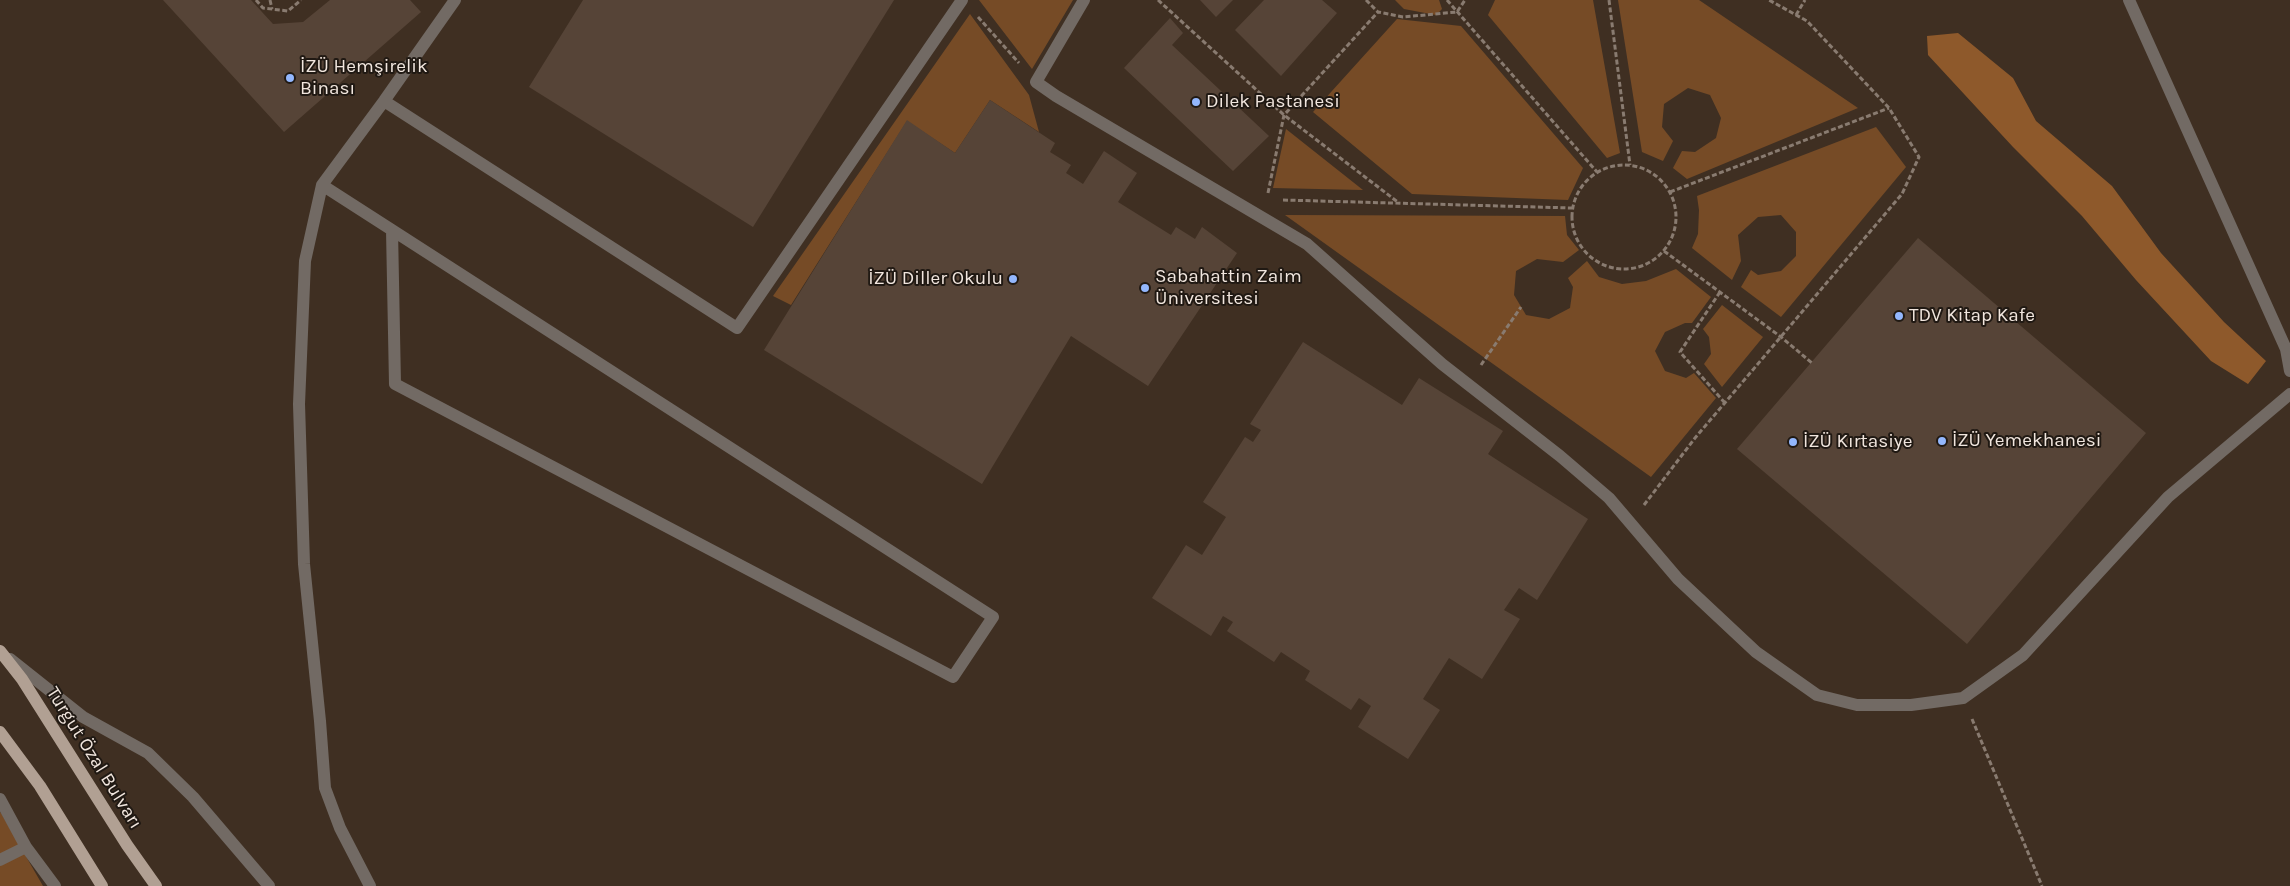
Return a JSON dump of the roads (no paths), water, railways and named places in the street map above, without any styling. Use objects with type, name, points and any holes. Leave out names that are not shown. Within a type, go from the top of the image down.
[{"type":"main road","name":"Turgut Özal Bulvarı","points":[[0,651],[22,679],[127,845],[156,886]]},
{"type":"main road","points":[[0,732],[40,786],[102,886]]},
{"type":"street","points":[[370,886],[340,828],[325,788],[304,564],[299,404],[305,261],[322,185],[455,0]]},
{"type":"street","points":[[384,101],[737,328],[962,0]]},
{"type":"street","points":[[1084,0],[1036,82],[1056,96],[1307,244],[1467,384],[1602,492],[1678,579],[1756,652],[1817,695],[1857,705],[1911,705],[1963,698],[2023,655],[2168,497],[2290,394]]},
{"type":"street","points":[[2129,0],[2286,350],[2290,371]]},
{"type":"street","points":[[322,185],[392,230],[993,617],[953,677],[395,384],[392,230]]},
{"type":"street","points":[[0,651],[83,717],[148,753],[193,796],[269,886]]},
{"type":"street","points":[[0,799],[26,847],[55,886]]},
{"type":"street","points":[[0,860],[26,847]]},
{"type":"place","name":"İZÜ Hemşirelik Binası","points":[[290,78]]},
{"type":"place","name":"Dilek Pastanesi","points":[[1196,102]]},
{"type":"place","name":"İZÜ Diller Okulu","points":[[1013,279]]},
{"type":"place","name":"Sabahattin Zaim Üniversitesi","points":[[1145,288]]},
{"type":"place","name":"TDV Kitap Kafe","points":[[1899,316]]},
{"type":"place","name":"İZÜ Yemekhanesi","points":[[1942,441]]},
{"type":"place","name":"İZÜ Kırtasiye","points":[[1793,442]]}]
